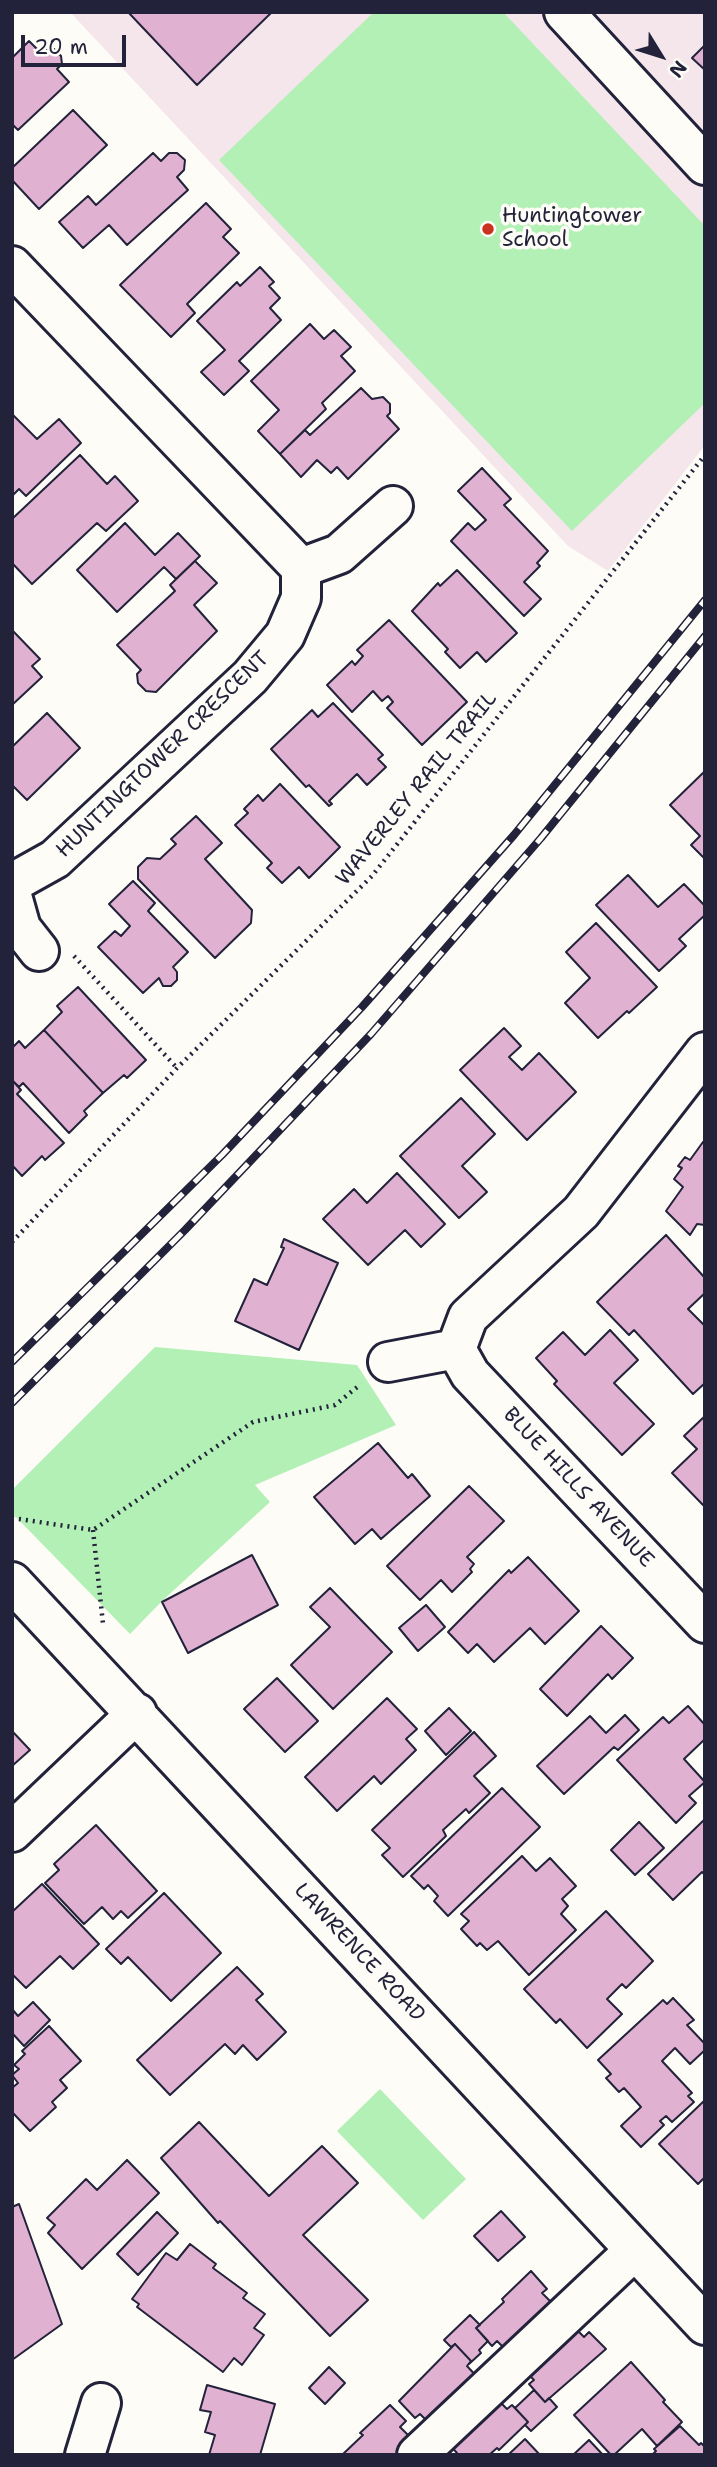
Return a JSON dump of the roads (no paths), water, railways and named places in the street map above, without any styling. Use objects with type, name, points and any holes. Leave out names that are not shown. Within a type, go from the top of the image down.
[{"type":"street","points":[[564,12],[705,165]]},
{"type":"street","points":[[12,266],[301,568],[339,554],[393,506]]},
{"type":"street","name":"HUNTINGTOWER CRESCENT","points":[[12,883],[55,859],[250,677],[285,635],[301,598],[301,568]]},
{"type":"street","points":[[12,896],[21,928],[53,949]]},
{"type":"street","points":[[388,1362],[456,1349],[468,1317],[581,1212],[705,1052]]},
{"type":"street","name":"BLUE HILLS AVENUE","points":[[456,1349],[470,1374],[705,1623]]},
{"type":"street","name":"LAWRENCE ROAD","points":[[12,1582],[705,2325]]},
{"type":"street","points":[[12,1832],[137,1713]]},
{"type":"street","points":[[417,2455],[635,2250]]},
{"type":"street","points":[[85,2455],[101,2403]]},
{"type":"railway","points":[[12,1362],[222,1155],[362,1007],[514,835],[705,600]]},
{"type":"railway","points":[[12,1403],[185,1230],[371,1034],[541,838],[705,636]]},
{"type":"place","name":"Huntingtower School","points":[[488,229]]}]
